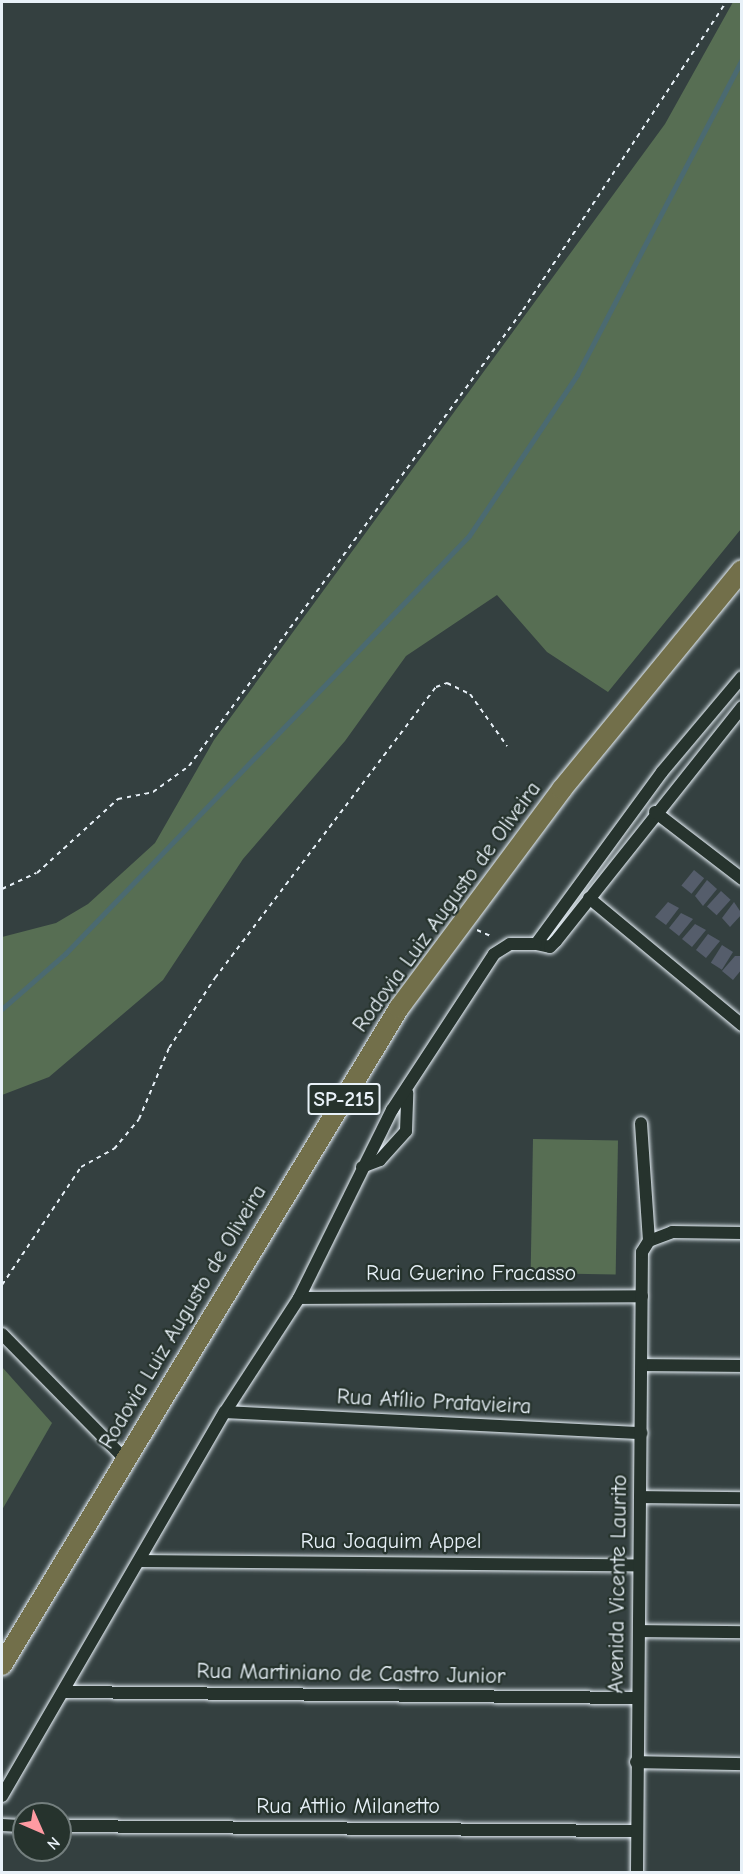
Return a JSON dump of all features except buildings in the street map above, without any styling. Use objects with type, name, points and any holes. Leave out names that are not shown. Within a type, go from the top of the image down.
[{"type":"highway","name":"Rodovia Luiz Augusto de Oliveira","points":[[2,1665],[124,1458],[399,1008],[562,789],[741,570]]},
{"type":"street","points":[[536,944],[655,781],[741,677]]},
{"type":"street","points":[[2,1796],[142,1561],[225,1412],[299,1298],[362,1167],[494,954],[510,944],[536,944],[550,947],[741,706]]},
{"type":"street","points":[[655,812],[741,879]]},
{"type":"street","points":[[589,898],[741,1025]]},
{"type":"street","points":[[362,1167],[380,1160],[406,1131],[407,1092]]},
{"type":"street","name":"Avenida Vicente Laurito","points":[[637,1872],[636,1762],[642,1252],[648,1241],[641,1123]]},
{"type":"street","points":[[648,1241],[672,1232],[741,1233]]},
{"type":"street","name":"Rua Guerino Fracasso","points":[[299,1298],[642,1296]]},
{"type":"street","points":[[2,1334],[124,1458]]},
{"type":"street","points":[[642,1365],[741,1366]]},
{"type":"street","name":"Rua Atílio Pratavieira","points":[[225,1412],[641,1433]]},
{"type":"street","points":[[640,1497],[741,1498]]},
{"type":"street","name":"Rua Joaquim Appel","points":[[142,1561],[639,1565]]},
{"type":"street","points":[[639,1631],[741,1632]]},
{"type":"street","name":"Rua Martiniano de Castro Junior","points":[[64,1692],[637,1698]]},
{"type":"street","points":[[636,1762],[741,1764]]},
{"type":"street","name":"Rua Attlio Milanetto","points":[[72,1826],[636,1831]]},
{"type":"path","points":[[2,889],[37,873],[118,799],[153,792],[189,766],[523,310],[726,2]]},
{"type":"path","points":[[2,1285],[81,1167],[114,1149],[139,1119],[169,1048],[215,978],[436,687],[447,683],[470,694],[507,746]]},
{"type":"path","points":[[459,930],[476,930],[510,944]]},
{"type":"green space","points":[[733,2],[742,2],[741,529],[608,692],[547,652],[497,595],[406,656],[345,741],[243,859],[163,980],[49,1077],[2,1095],[2,937],[56,923],[88,904],[155,843],[214,740],[665,124]]},
{"type":"green space","points":[[533,1139],[618,1140],[616,1274],[531,1273]]},
{"type":"green space","points":[[2,1367],[52,1423],[2,1510]]},
{"type":"waterway","points":[[2,1009],[65,954],[469,536],[577,375],[742,60]]}]
